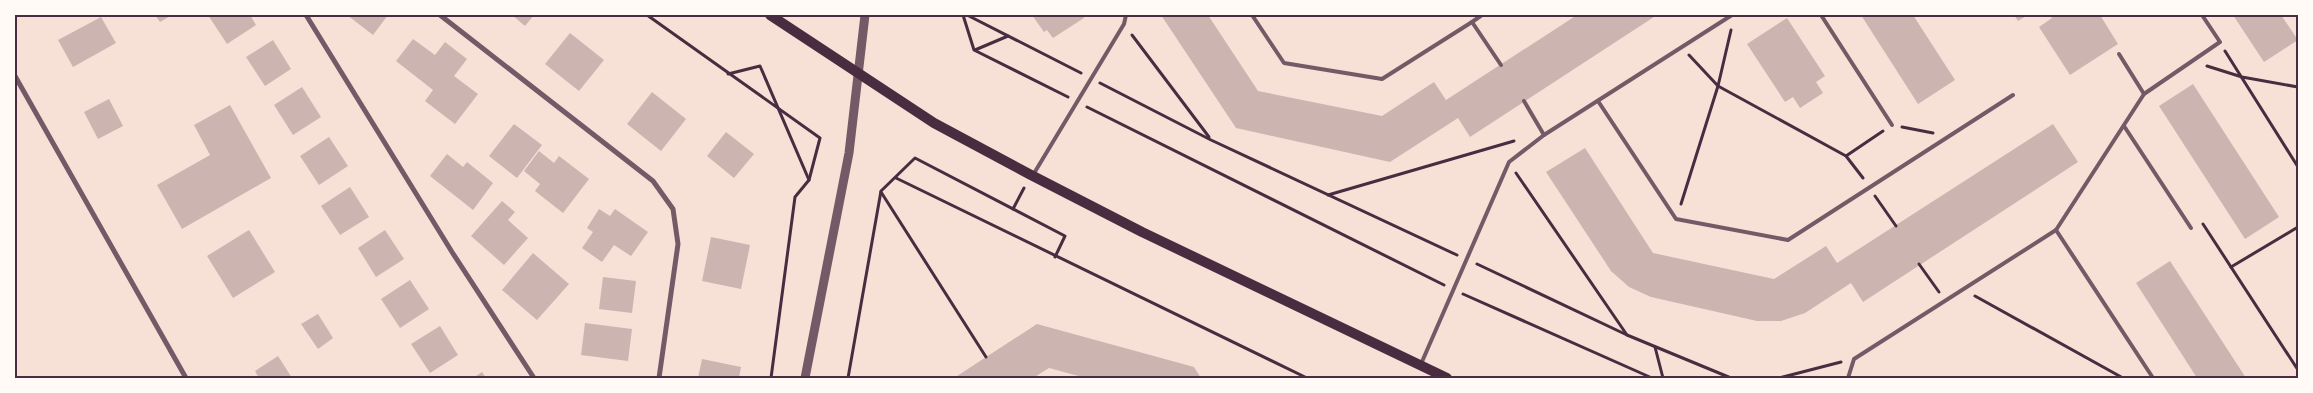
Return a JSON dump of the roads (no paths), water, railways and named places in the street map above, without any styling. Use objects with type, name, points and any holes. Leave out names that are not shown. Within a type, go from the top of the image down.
[{"type":"main road","points":[[770,15],[934,123],[1032,176],[1142,232],[1447,378]]},
{"type":"street","points":[[306,15],[452,252],[534,378]]},
{"type":"street","points":[[440,15],[653,181],[673,209],[678,244],[659,378]]},
{"type":"street","points":[[805,378],[849,153],[866,15]]},
{"type":"street","points":[[15,76],[186,378]]},
{"type":"lane","points":[[1032,176],[1124,24],[1126,15]]},
{"type":"lane","points":[[1252,15],[1284,63],[1382,79],[1482,15]]},
{"type":"lane","points":[[1420,366],[1509,162],[1544,135],[1732,15]]},
{"type":"lane","points":[[1821,15],[1892,125]]},
{"type":"lane","points":[[1848,378],[1854,359],[2056,230],[2144,94],[2220,42],[2202,15]]},
{"type":"lane","points":[[1472,22],[1500,65]]},
{"type":"lane","points":[[2119,54],[2144,94]]},
{"type":"lane","points":[[1598,101],[1676,219],[1788,240],[2013,95]]},
{"type":"lane","points":[[1524,101],[1544,135]]},
{"type":"lane","points":[[2124,126],[2190,228]]},
{"type":"lane","points":[[2056,230],[2153,378]]}]
